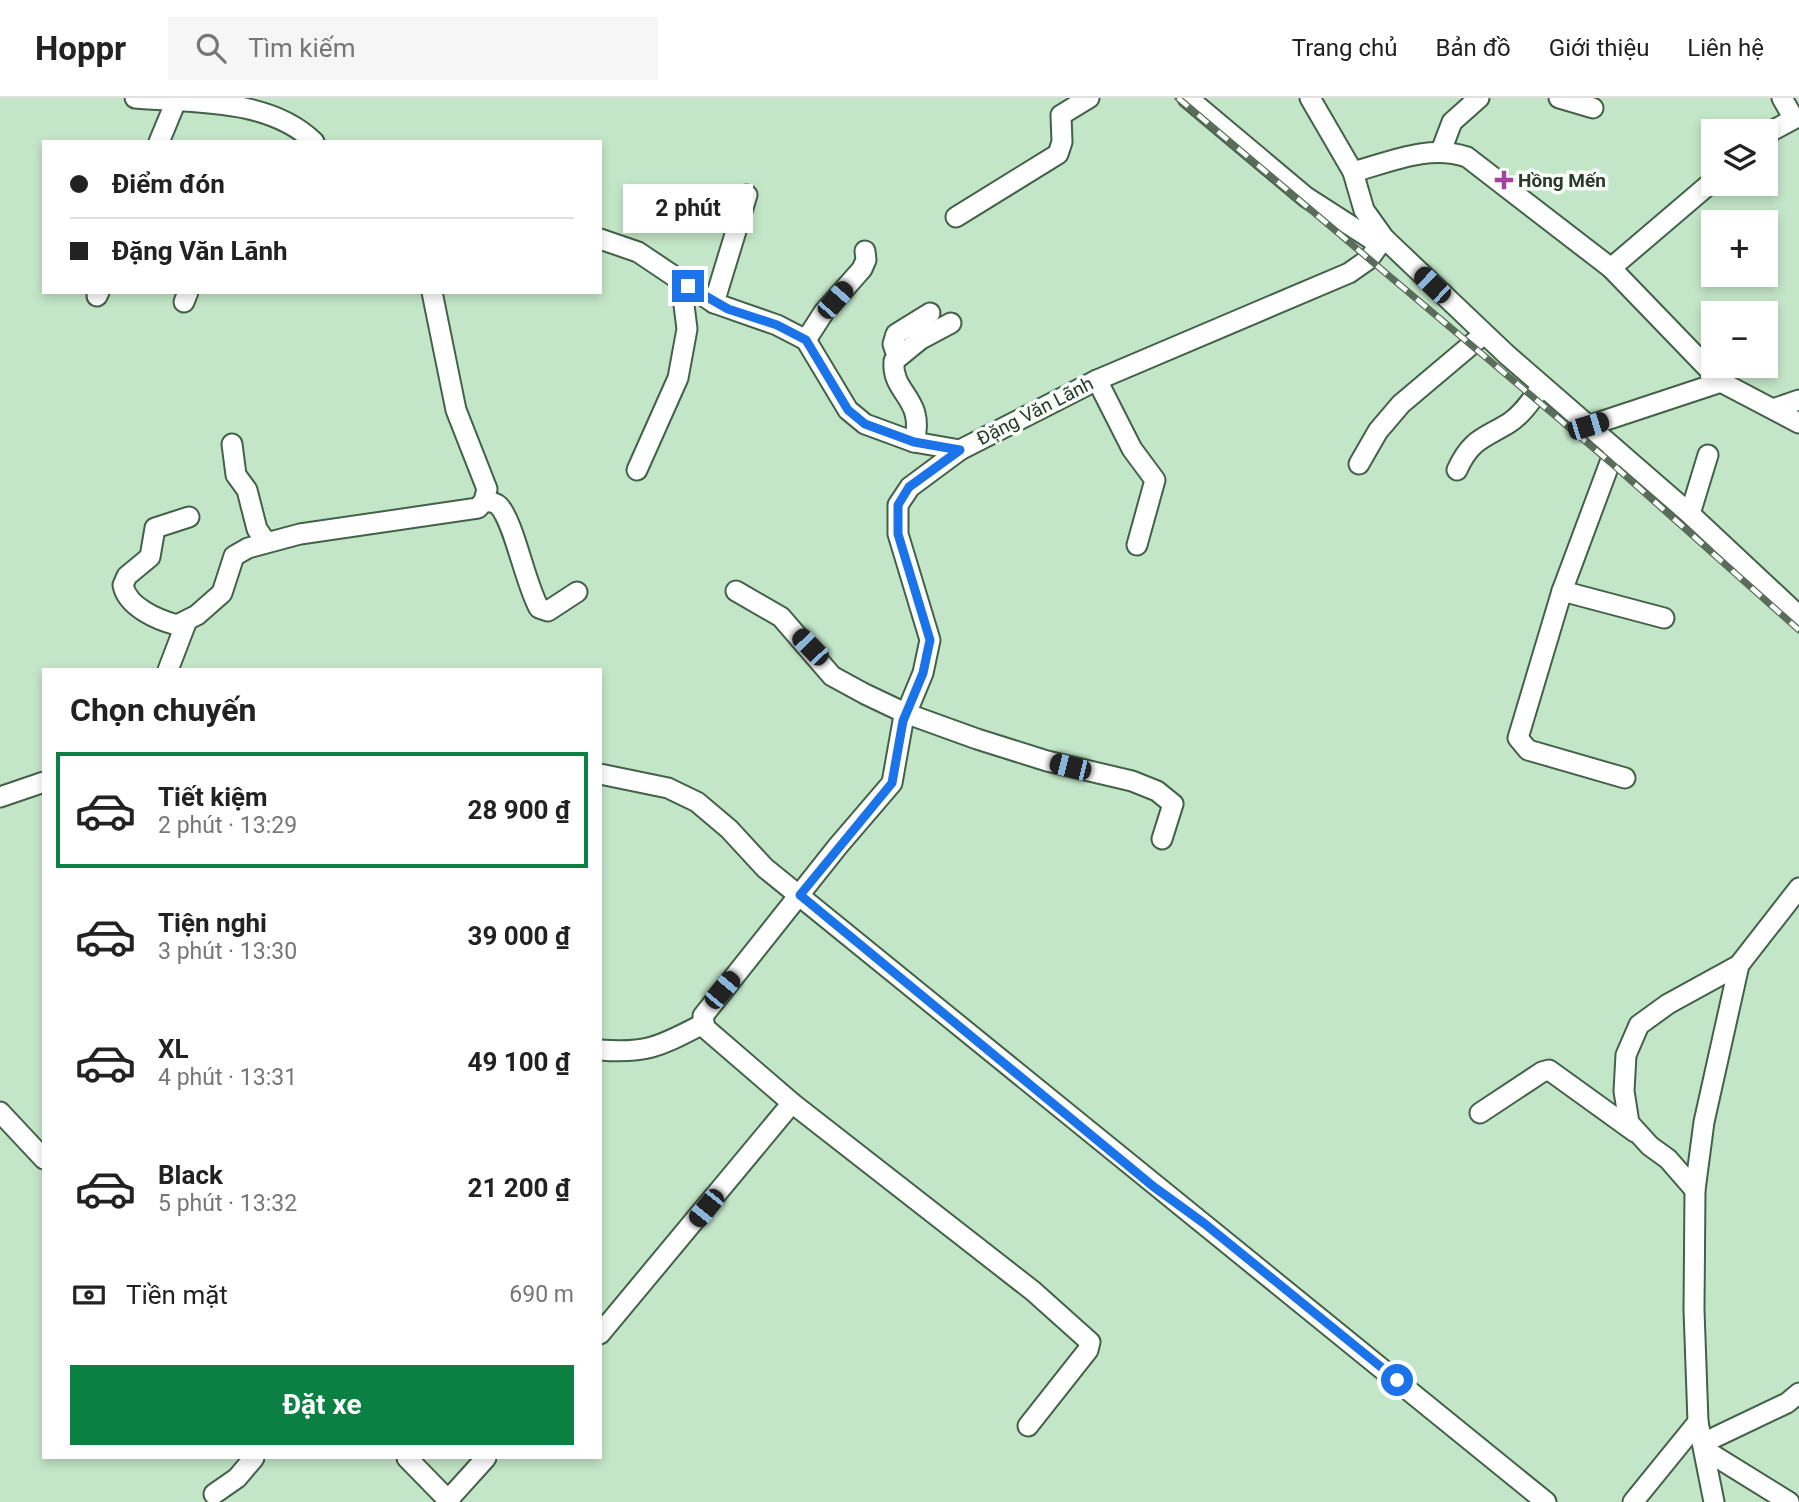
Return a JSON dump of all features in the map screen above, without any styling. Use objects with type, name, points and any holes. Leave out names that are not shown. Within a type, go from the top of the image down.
[{"type":"street","points":[[135,98],[264,113],[303,137]]},
{"type":"street","points":[[956,217],[1058,154],[1062,142],[1061,115],[1088,98]]},
{"type":"street","points":[[1188,98],[1306,197],[1382,241],[1542,386],[1690,514],[1799,616]]},
{"type":"street","points":[[1310,98],[1353,172],[1364,210],[1382,241]]},
{"type":"street","points":[[1441,151],[1452,122],[1479,98]]},
{"type":"street","points":[[1559,98],[1593,108]]},
{"type":"street","points":[[1778,128],[1794,119],[1782,98]]},
{"type":"street","points":[[160,140],[176,101]]},
{"type":"street","points":[[1353,172],[1424,152],[1441,151],[1466,156],[1611,268],[1721,382],[1799,423]]},
{"type":"street","points":[[1611,268],[1701,191]]},
{"type":"street","points":[[713,303],[747,195]]},
{"type":"street","points":[[602,240],[638,252],[713,303],[777,325],[806,340],[824,312],[865,264],[865,251]]},
{"type":"street","name":"Đặng Văn Lãnh","points":[[806,340],[848,410],[856,418],[879,431],[914,442],[960,450],[1097,380],[1349,273],[1369,259],[1382,241]]},
{"type":"street","points":[[637,470],[678,378],[687,329],[684,305],[688,286]]},
{"type":"street","points":[[189,517],[155,528],[150,556],[127,576],[123,585],[125,593],[150,615],[177,625],[186,623],[222,593],[234,556],[267,542],[300,534],[478,508],[487,489],[456,410],[432,294]]},
{"type":"street","points":[[914,442],[917,415],[893,370],[897,356],[893,345],[896,334],[930,313]]},
{"type":"street","points":[[897,356],[951,323]]},
{"type":"street","points":[[1359,464],[1387,418],[1484,334]]},
{"type":"street","points":[[1097,380],[1132,449],[1156,480],[1137,545]]},
{"type":"street","points":[[1588,426],[1721,382]]},
{"type":"street","points":[[1457,470],[1465,452],[1476,441],[1509,423],[1542,386]]},
{"type":"street","points":[[1773,409],[1799,400]]},
{"type":"street","points":[[232,444],[236,475],[247,490],[257,529],[267,542]]},
{"type":"street","points":[[1615,449],[1562,591],[1524,712],[1519,742],[1528,750],[1626,778]]},
{"type":"street","points":[[602,1050],[642,1051],[658,1048],[703,1024],[707,1008],[838,846],[889,788],[895,775],[905,713],[923,673],[930,640],[898,534],[898,505],[909,487],[960,450]]},
{"type":"street","points":[[1690,514],[1707,455]]},
{"type":"street","points":[[484,500],[497,504],[508,518],[520,565],[539,608],[548,611],[576,592]]},
{"type":"street","points":[[736,591],[781,617],[832,676],[905,713],[1047,761],[1149,787],[1173,804],[1162,839]]},
{"type":"street","points":[[1562,591],[1664,618]]},
{"type":"street","points":[[169,668],[186,623]]},
{"type":"street","points":[[602,774],[668,788],[697,802],[720,820],[765,869],[1154,1187],[1205,1224],[1546,1502]]},
{"type":"street","points":[[0,797],[42,783]]},
{"type":"street","points":[[1639,1136],[1629,1123],[1624,1091],[1626,1055],[1639,1025],[1668,1004],[1739,965],[1799,888]]},
{"type":"street","points":[[1714,1502],[1698,1422],[1694,1310],[1695,1190],[1704,1122],[1739,965]]},
{"type":"street","points":[[703,1024],[792,1103],[1033,1291],[1090,1342],[1088,1350],[1028,1426]]},
{"type":"street","points":[[1480,1113],[1549,1070],[1668,1159],[1695,1190]]},
{"type":"street","points":[[602,1332],[792,1103]]},
{"type":"street","points":[[0,1112],[42,1156]]},
{"type":"street","points":[[1704,1447],[1787,1403],[1799,1392]]},
{"type":"street","points":[[1633,1502],[1698,1422]]},
{"type":"street","points":[[1704,1447],[1789,1502]]},
{"type":"street","points":[[214,1494],[237,1478],[253,1459]]},
{"type":"street","points":[[408,1459],[449,1501],[485,1459]]},
{"type":"railway","points":[[1178,98],[1610,462],[1799,630]]},
{"type":"place","name":"Hồng Mến","points":[[1504,180]]},
{"type":"route","points":[[688,286],[713,303],[777,325],[806,340],[848,410],[865,424],[914,442],[960,450],[909,487],[901,496],[898,505],[898,534],[930,640],[923,673],[905,713],[895,775],[886,793],[869,809],[800,895],[1154,1187],[1205,1224],[1397,1380]]}]
